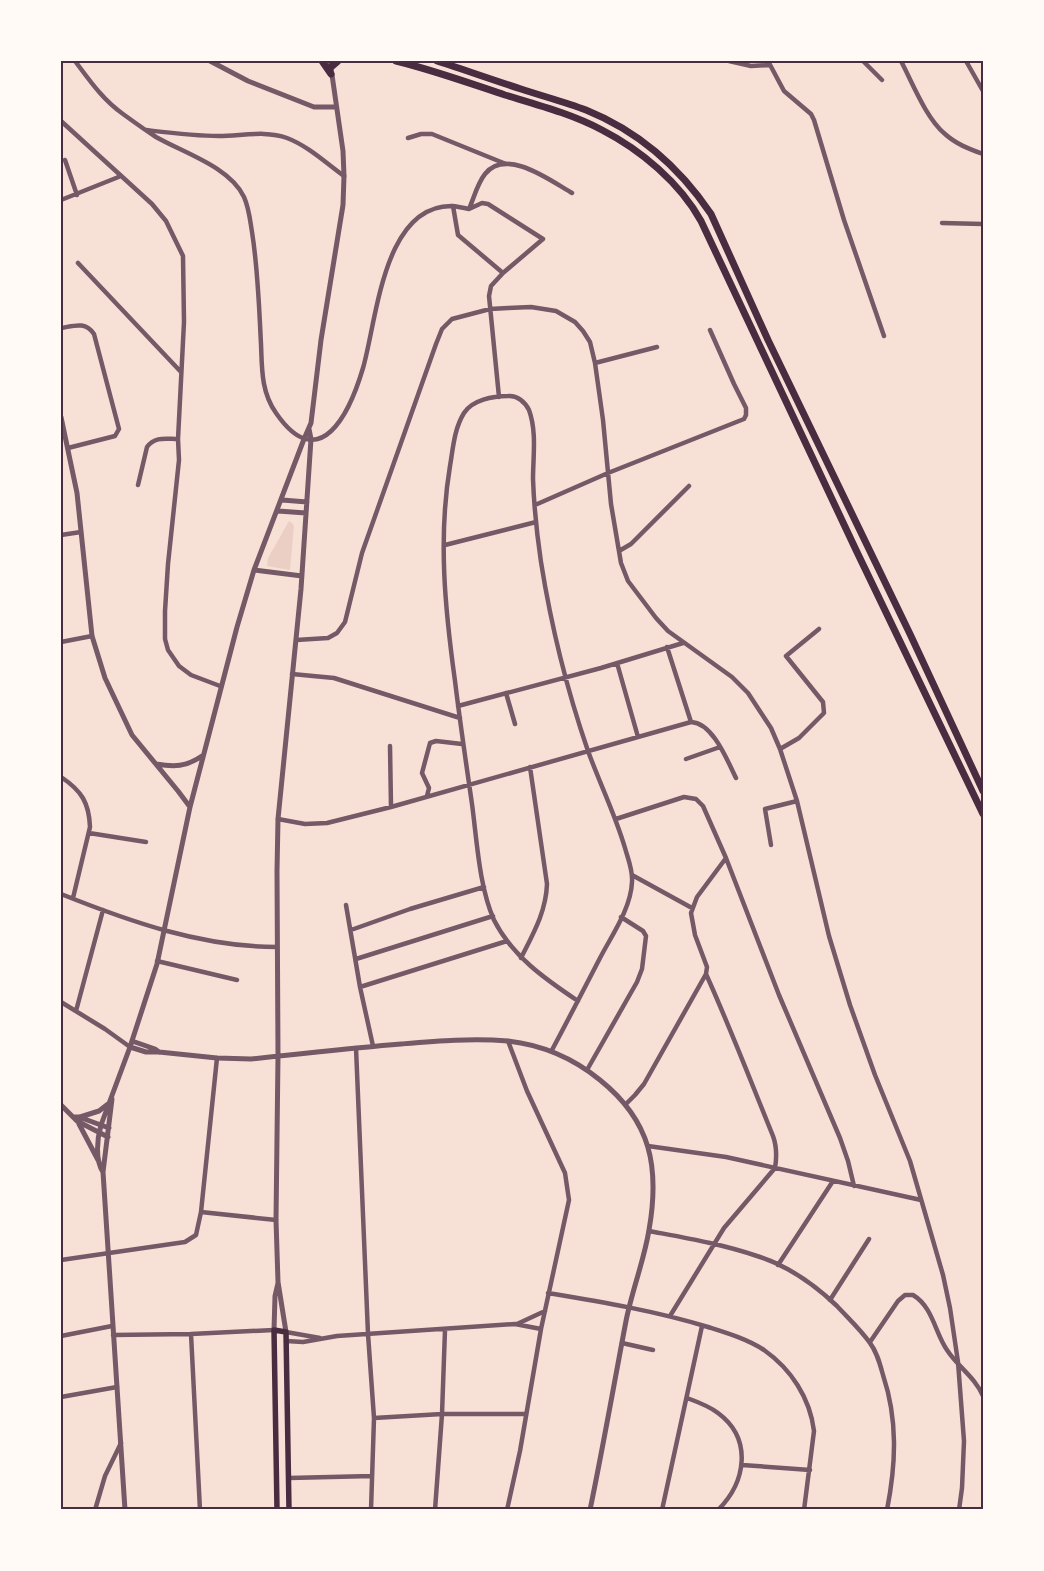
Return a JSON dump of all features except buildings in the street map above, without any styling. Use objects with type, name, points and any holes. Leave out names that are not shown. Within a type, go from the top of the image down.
[{"type":"highway","points":[[322,61],[331,68],[338,61]]},
{"type":"highway","points":[[396,61],[431,70],[580,120],[603,130],[648,160],[689,202],[701,221],[983,814]]},
{"type":"highway","points":[[437,61],[586,110],[611,122],[652,149],[677,172],[700,198],[711,214],[768,340],[910,634],[983,791]]},
{"type":"main road","points":[[278,1510],[274,1330],[286,1332],[289,1510]]},
{"type":"main road","points":[[274,1340],[286,1341]]},
{"type":"street","points":[[75,61],[105,100],[145,129],[214,167],[235,184],[244,198],[255,252],[262,370],[267,397],[285,425],[304,439],[317,440],[328,434],[343,417],[363,367],[381,285],[402,236],[414,222],[431,210],[453,206],[469,209],[482,203],[488,204],[543,240],[503,273],[491,288],[489,296],[490,310],[499,397]]},
{"type":"street","points":[[210,61],[248,81],[314,107],[336,107]]},
{"type":"street","points":[[729,61],[751,66],[769,63],[784,91],[811,114],[884,336]]},
{"type":"street","points":[[863,61],[882,80]]},
{"type":"street","points":[[901,61],[944,134],[955,142],[983,154]]},
{"type":"street","points":[[966,61],[983,91]]},
{"type":"street","points":[[321,1338],[286,1332],[278,1282],[276,1220],[278,819],[302,576],[311,440],[309,429],[321,340],[339,236],[344,176],[343,151],[331,68]]},
{"type":"street","points":[[61,121],[152,204],[166,221],[183,256],[184,322],[178,439],[178,480],[168,564],[165,639],[168,650],[179,666],[191,674],[220,686]]},
{"type":"street","points":[[145,129],[183,135],[264,134],[285,137],[307,149],[344,176]]},
{"type":"street","points":[[408,138],[421,134],[432,134],[507,164],[524,166],[572,193]]},
{"type":"street","points":[[65,160],[76,195]]},
{"type":"street","points":[[469,209],[486,172],[494,166],[507,164]]},
{"type":"street","points":[[61,200],[121,176]]},
{"type":"street","points":[[453,206],[458,235],[503,273]]},
{"type":"street","points":[[942,223],[983,224]]},
{"type":"street","points":[[78,263],[181,372]]},
{"type":"street","points":[[296,640],[328,638],[337,633],[345,622],[354,579],[369,531],[442,328],[452,319],[490,310],[531,307],[556,311],[575,322],[590,342],[596,363],[619,551],[628,581],[656,618],[683,643],[719,666],[748,693],[771,728],[780,749],[796,800],[829,936],[845,988],[875,1075],[910,1161],[947,1291],[958,1362],[964,1442],[959,1510]]},
{"type":"street","points":[[61,328],[85,325],[94,334],[119,429],[114,436],[68,448]]},
{"type":"street","points":[[535,505],[608,473],[738,421],[746,415],[746,408],[710,330]]},
{"type":"street","points":[[596,363],[657,347]]},
{"type":"street","points":[[552,1050],[578,1001],[622,917],[631,889],[632,875],[616,819],[588,751],[566,677],[545,584],[536,522],[533,428],[530,413],[525,404],[511,395],[479,401],[473,404],[464,414],[458,426],[445,496],[443,577],[447,622],[462,744],[484,887],[493,916],[507,941],[521,958],[578,1001]]},
{"type":"street","points":[[61,417],[77,493],[92,636],[105,678],[132,735],[190,807]]},
{"type":"street","points":[[99,1164],[100,1125],[131,1044],[157,961],[165,931],[190,807],[220,686],[254,570],[309,429]]},
{"type":"street","points":[[138,485],[147,447],[150,443],[159,439],[178,439]]},
{"type":"street","points":[[619,551],[634,541],[689,486]]},
{"type":"street","points":[[282,500],[307,502]]},
{"type":"street","points":[[278,511],[306,513]]},
{"type":"street","points":[[445,545],[536,522]]},
{"type":"street","points":[[61,535],[81,532]]},
{"type":"street","points":[[254,570],[302,576]]},
{"type":"street","points":[[780,749],[799,738],[824,713],[823,702],[786,656],[820,629]]},
{"type":"street","points":[[61,642],[92,636]]},
{"type":"street","points":[[458,706],[618,663],[683,643]]},
{"type":"street","points":[[666,647],[691,722]]},
{"type":"street","points":[[618,663],[638,737]]},
{"type":"street","points":[[292,674],[334,678],[460,718]]},
{"type":"street","points":[[506,693],[514,724]]},
{"type":"street","points":[[278,819],[305,824],[327,823],[391,807],[691,722],[698,723],[708,730],[736,778]]},
{"type":"street","points":[[427,796],[429,788],[422,773],[430,743],[436,741],[462,744]]},
{"type":"street","points":[[390,746],[391,807]]},
{"type":"street","points":[[686,759],[720,748]]},
{"type":"street","points":[[155,764],[177,767],[202,756]]},
{"type":"street","points":[[521,958],[540,921],[546,901],[548,884],[530,767]]},
{"type":"street","points":[[61,777],[78,790],[84,798],[90,817],[89,833],[73,898]]},
{"type":"street","points":[[616,819],[684,797],[696,799],[703,806],[726,858],[844,1149],[854,1186]]},
{"type":"street","points":[[771,845],[765,809],[796,800]]},
{"type":"street","points":[[89,833],[146,842]]},
{"type":"street","points":[[626,1104],[644,1084],[706,974],[707,967],[692,923],[692,908],[726,858]]},
{"type":"street","points":[[632,875],[692,908]]},
{"type":"street","points":[[351,930],[410,909],[484,887]]},
{"type":"street","points":[[61,894],[165,931],[226,944],[277,947]]},
{"type":"street","points":[[346,905],[360,987],[373,1046]]},
{"type":"street","points":[[76,1011],[103,910]]},
{"type":"street","points":[[356,960],[493,916]]},
{"type":"street","points":[[587,1070],[637,982],[642,969],[646,936],[643,931],[622,917]]},
{"type":"street","points":[[360,987],[507,941]]},
{"type":"street","points":[[157,961],[237,980]]},
{"type":"street","points":[[670,1316],[730,1220],[775,1168],[777,1153],[773,1136],[739,1055],[723,1010],[706,974]]},
{"type":"street","points":[[61,1002],[121,1040],[146,1052],[251,1059],[373,1046],[454,1040],[508,1041],[552,1050],[566,1056],[612,1089],[626,1104],[640,1126],[648,1146],[653,1170],[653,1197],[649,1231],[628,1308],[590,1510]]},
{"type":"street","points":[[507,1510],[548,1293],[568,1211],[568,1187],[565,1173],[527,1091],[508,1041]]},
{"type":"street","points":[[356,1048],[368,1334],[374,1418],[371,1510]]},
{"type":"street","points":[[61,1260],[145,1249],[188,1241],[196,1235],[201,1212],[218,1058]]},
{"type":"street","points":[[112,1097],[103,1172],[125,1510]]},
{"type":"street","points":[[61,1104],[77,1118],[108,1138]]},
{"type":"street","points":[[77,1118],[93,1114],[109,1104]]},
{"type":"street","points":[[77,1118],[109,1128]]},
{"type":"street","points":[[77,1118],[103,1172]]},
{"type":"street","points":[[648,1146],[726,1157],[921,1200]]},
{"type":"street","points":[[778,1265],[833,1181]]},
{"type":"street","points":[[201,1212],[276,1220]]},
{"type":"street","points":[[649,1231],[714,1243],[758,1256],[778,1265],[809,1284],[830,1300],[870,1342],[879,1361],[891,1402],[894,1426],[893,1482],[887,1510]]},
{"type":"street","points":[[830,1300],[869,1239]]},
{"type":"street","points":[[113,1335],[274,1330],[274,1296],[278,1282]]},
{"type":"street","points":[[548,1293],[670,1316],[739,1337],[773,1357],[788,1372],[800,1390],[813,1419],[814,1431],[804,1510]]},
{"type":"street","points":[[870,1342],[898,1301],[905,1295],[911,1294],[926,1307],[945,1347],[976,1382],[983,1396]]},
{"type":"street","points":[[515,1324],[545,1311]]},
{"type":"street","points":[[286,1341],[303,1342],[321,1338],[368,1334],[515,1324],[541,1329]]},
{"type":"street","points":[[61,1336],[112,1326]]},
{"type":"street","points":[[662,1510],[702,1326]]},
{"type":"street","points":[[435,1510],[442,1414],[445,1330]]},
{"type":"street","points":[[191,1334],[200,1510]]},
{"type":"street","points":[[622,1343],[653,1350]]},
{"type":"street","points":[[61,1397],[117,1387]]},
{"type":"street","points":[[687,1398],[714,1409],[732,1426],[741,1448],[742,1465],[740,1476],[731,1494],[718,1510]]},
{"type":"street","points":[[374,1418],[442,1414],[526,1414]]},
{"type":"street","points":[[95,1510],[105,1476],[122,1442]]},
{"type":"street","points":[[742,1465],[810,1470]]},
{"type":"street","points":[[289,1478],[372,1476]]},
{"type":"shaded area","points":[[289,521],[294,526],[290,570],[267,566],[268,558]]}]
